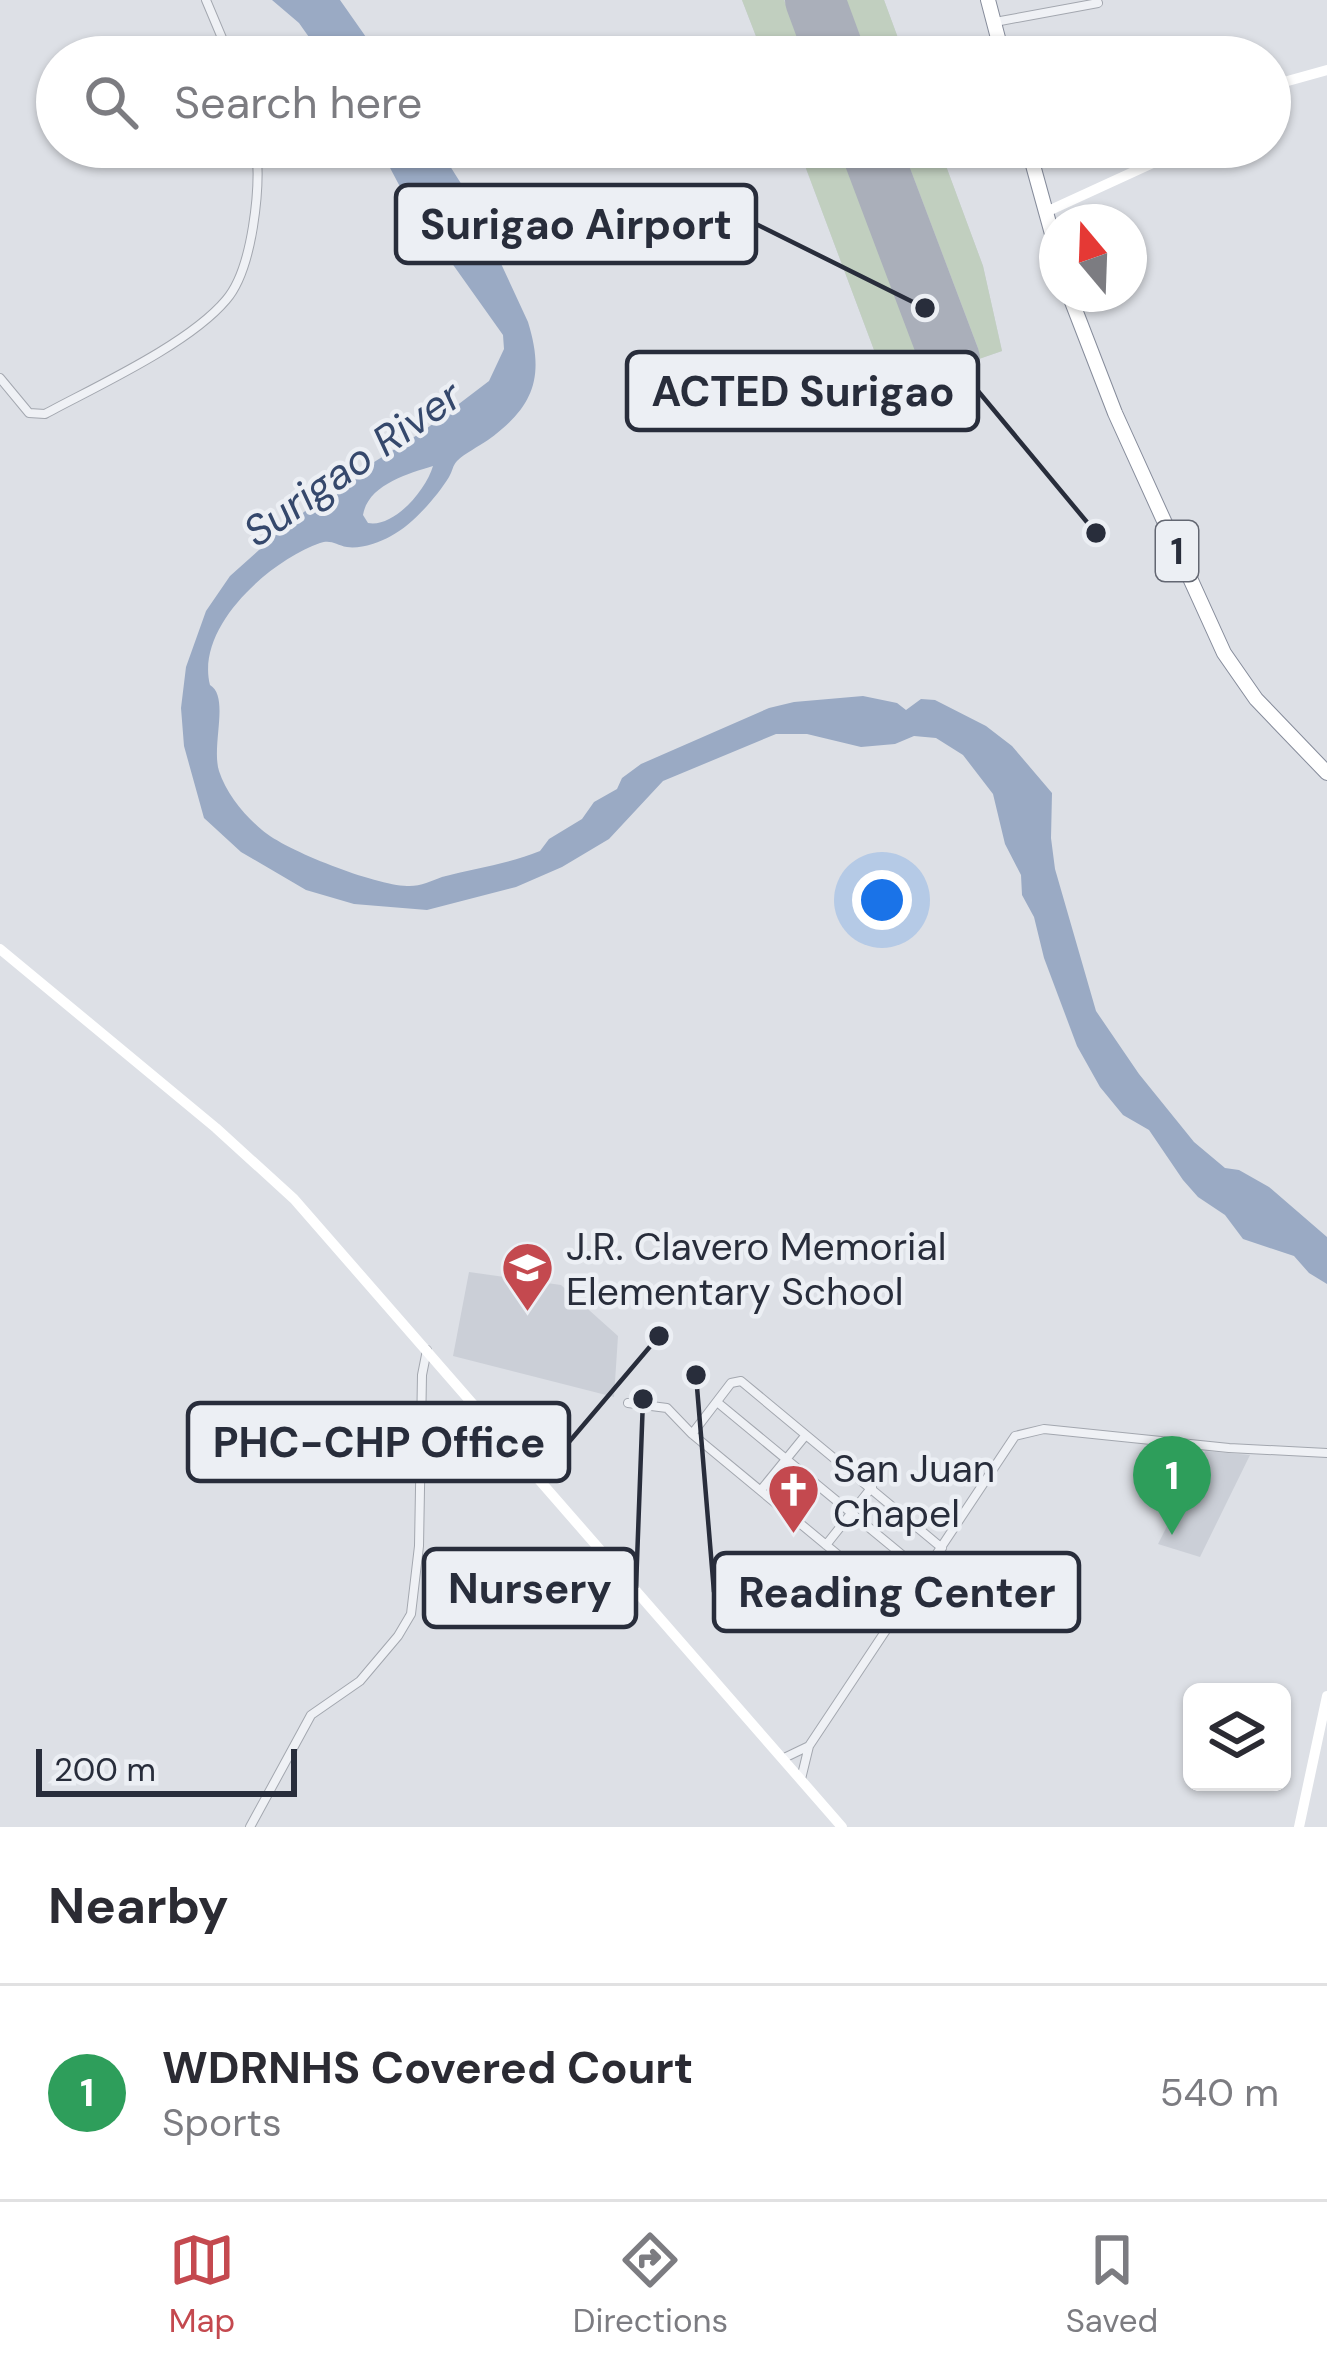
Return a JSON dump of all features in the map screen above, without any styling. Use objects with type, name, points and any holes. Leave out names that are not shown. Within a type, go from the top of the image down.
[{"type":"highway","points":[[988,0],[998,36]]},
{"type":"highway","points":[[1034,168],[1044,204]]},
{"type":"highway","name":"1","points":[[1077,312],[1115,413],[1224,653],[1256,699],[1327,773]]},
{"type":"street","points":[[206,0],[221,36]]},
{"type":"street","points":[[994,22],[1098,3]]},
{"type":"street","points":[[1291,80],[1327,70]]},
{"type":"street","points":[[0,378],[29,412],[46,414],[176,339],[224,304],[236,282],[257,198],[256,168]]},
{"type":"street","points":[[1063,204],[1141,168]]},
{"type":"street","points":[[0,949],[253,1160],[318,1225],[842,1827]]},
{"type":"street","points":[[250,1827],[311,1714],[360,1681],[411,1614],[427,1350]]},
{"type":"street","points":[[692,1434],[731,1383],[741,1381],[942,1548]]},
{"type":"street","points":[[717,1402],[924,1573]]},
{"type":"street","points":[[628,1403],[668,1408],[692,1434],[902,1607]]},
{"type":"street","points":[[801,1778],[809,1746],[1007,1444],[1027,1430],[1327,1453]]},
{"type":"street","points":[[761,1490],[805,1436]]},
{"type":"street","points":[[826,1545],[872,1487]]},
{"type":"street","points":[[1299,1827],[1327,1696]]},
{"type":"street","points":[[784,1758],[809,1746]]},
{"type":"shaded area","points":[[742,0],[884,0],[897,36],[756,36]]},
{"type":"shaded area","points":[[806,168],[947,168],[983,266],[1002,351],[889,390]]},
{"type":"shaded area","name":"J.R. Clavero Memorial Elementary School","points":[[469,1272],[561,1285],[618,1336],[614,1397],[453,1356]]},
{"type":"shaded area","points":[[1205,1451],[1250,1455],[1200,1557],[1158,1544]]},
{"type":"green space","points":[[742,0],[784,0],[798,36],[756,36]]},
{"type":"green space","points":[[846,0],[884,0],[897,36],[860,36]]},
{"type":"green space","points":[[806,168],[848,168],[924,368],[978,348],[910,168],[947,168],[983,266],[1002,351],[889,390]]},
{"type":"water","points":[[272,0],[340,0],[365,36],[308,36]]},
{"type":"water","points":[[390,168],[451,168],[472,201],[528,322],[535,359],[532,389],[504,428],[457,461],[430,502],[399,531],[363,546],[324,542],[301,552],[260,580],[225,619],[208,663],[210,685],[219,700],[219,771],[242,811],[274,838],[310,857],[374,880],[416,886],[540,851],[641,764],[769,708],[863,696],[897,703],[906,710],[921,699],[935,700],[986,726],[1012,746],[1052,793],[1055,869],[1096,1011],[1194,1142],[1225,1168],[1239,1170],[1269,1187],[1327,1237],[1327,1284],[1294,1256],[1243,1239],[1225,1215],[1183,1180],[1149,1130],[1123,1115],[1100,1087],[1077,1046],[1044,958],[993,794],[963,755],[936,738],[914,736],[895,744],[861,747],[807,734],[776,734],[663,781],[609,839],[562,867],[516,887],[427,910],[354,904],[306,890],[241,852],[204,818],[184,746],[181,708],[186,667],[206,611],[230,576],[279,532],[339,484],[422,432],[489,381],[504,349],[503,335],[407,200]],"holes":[[[433,466],[416,496],[388,520],[368,523],[363,515],[380,488]]]},
{"type":"runway","points":[[815,0],[828,36]]},
{"type":"runway","points":[[878,168],[950,359]]},
{"type":"place","name":"Surigao Airport","points":[[925,308]]},
{"type":"place","name":"ACTED Surigao","points":[[1096,533]]},
{"type":"place","name":"J.R. Clavero Memorial Elementary School","points":[[527,1314]]},
{"type":"place","name":"PHC-CHP Office","points":[[659,1336]]},
{"type":"place","name":"Reading Center","points":[[696,1375]]},
{"type":"place","name":"Nursery","points":[[643,1399]]},
{"type":"place","name":"WDRNHS Covered Court","points":[[1172,1535]]},
{"type":"place","name":"San Juan Chapel","points":[[794,1536]]},
{"type":"water label","name":"Surigao River","points":[[352,463]]}]
